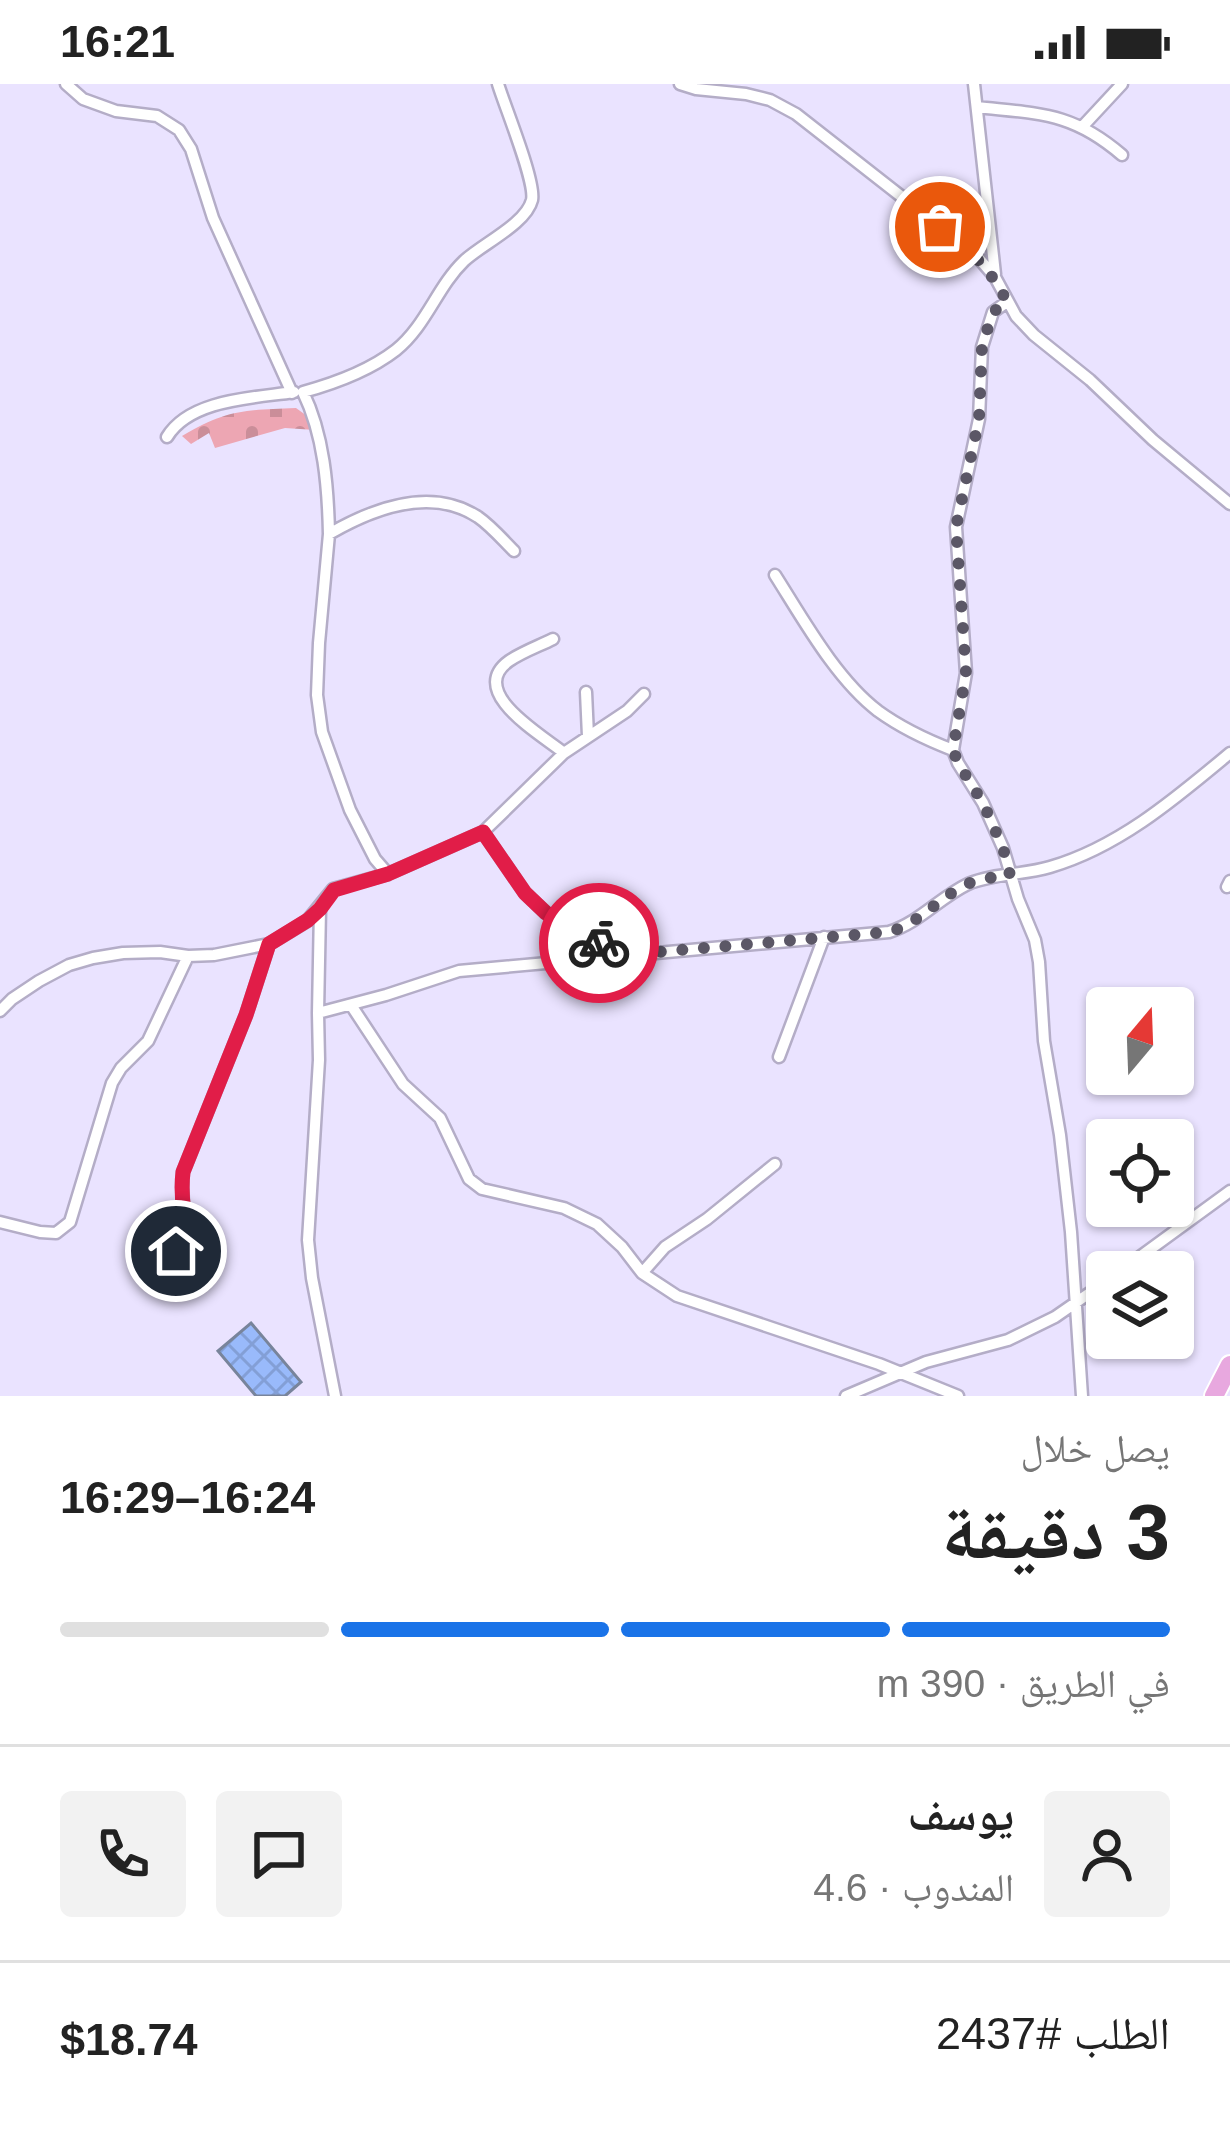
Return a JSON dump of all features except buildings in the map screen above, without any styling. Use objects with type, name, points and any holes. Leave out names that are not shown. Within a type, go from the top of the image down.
[{"type":"main road","points":[[1214,1396],[1230,1365]]},
{"type":"street","points":[[66,84],[83,99],[116,111],[157,116],[179,130],[191,149],[213,218],[297,392],[314,415],[329,534],[317,695],[322,732],[350,811],[388,874]]},
{"type":"street","points":[[167,437],[174,426],[210,408],[334,383],[397,349],[421,324],[458,266],[520,220],[532,202],[532,192],[499,84]]},
{"type":"street","points":[[680,84],[758,97],[796,115],[976,254],[1034,335],[1230,504]]},
{"type":"street","points":[[974,84],[995,278]]},
{"type":"street","points":[[1083,126],[1122,84]]},
{"type":"street","points":[[977,107],[1057,117],[1083,126],[1122,155]]},
{"type":"street","points":[[1007,302],[993,312],[982,346],[979,419],[956,527],[966,673],[953,750],[1003,848],[1035,940],[1044,1041],[1060,1135],[1082,1396]]},
{"type":"street","points":[[329,534],[387,507],[430,502],[476,515],[514,551]]},
{"type":"street","points":[[776,575],[812,633],[876,710],[953,750]]},
{"type":"street","points":[[553,639],[506,663],[496,677],[496,692],[526,724],[564,753]]},
{"type":"street","points":[[586,692],[588,736]]},
{"type":"street","points":[[0,1011],[39,981],[93,958],[160,952],[214,955],[269,944],[308,920],[334,890],[388,874],[483,832],[564,753],[644,694]]},
{"type":"street","points":[[318,1012],[459,970],[889,932],[908,926],[972,882],[1050,868],[1108,842],[1143,821],[1230,753]]},
{"type":"street","points":[[483,832],[525,893],[546,913],[623,955]]},
{"type":"street","points":[[320,909],[319,1060],[308,1240],[335,1396]]},
{"type":"street","points":[[779,1057],[824,937]]},
{"type":"street","points":[[199,1273],[182,1203],[183,1172],[269,944]]},
{"type":"street","points":[[0,1222],[56,1233],[70,1222],[112,1084],[148,1041],[188,956]]},
{"type":"street","points":[[351,1005],[403,1084],[440,1118],[470,1179],[482,1190],[564,1208],[597,1224],[642,1273],[677,1296],[958,1396]]},
{"type":"street","points":[[642,1273],[665,1247],[775,1164]]},
{"type":"street","points":[[1148,1251],[1230,1191]]},
{"type":"street","points":[[146,1263],[191,1245]]},
{"type":"street","points":[[846,1396],[926,1362],[1030,1331],[1086,1296]]},
{"type":"green space","points":[[296,408],[314,421],[315,430],[285,428],[215,448],[209,433],[191,444],[182,436],[237,413]]},
{"type":"way so far","points":[[599,943],[623,955],[889,932],[908,926],[972,882],[1010,875],[983,803],[953,750],[966,673],[956,527],[979,419],[982,346],[993,312],[1007,302],[976,254],[940,227]]},
{"type":"route","points":[[176,1251],[191,1245],[181,1191],[183,1172],[269,944],[308,920],[334,890],[388,874],[483,832],[525,893],[546,913],[599,943]]}]
